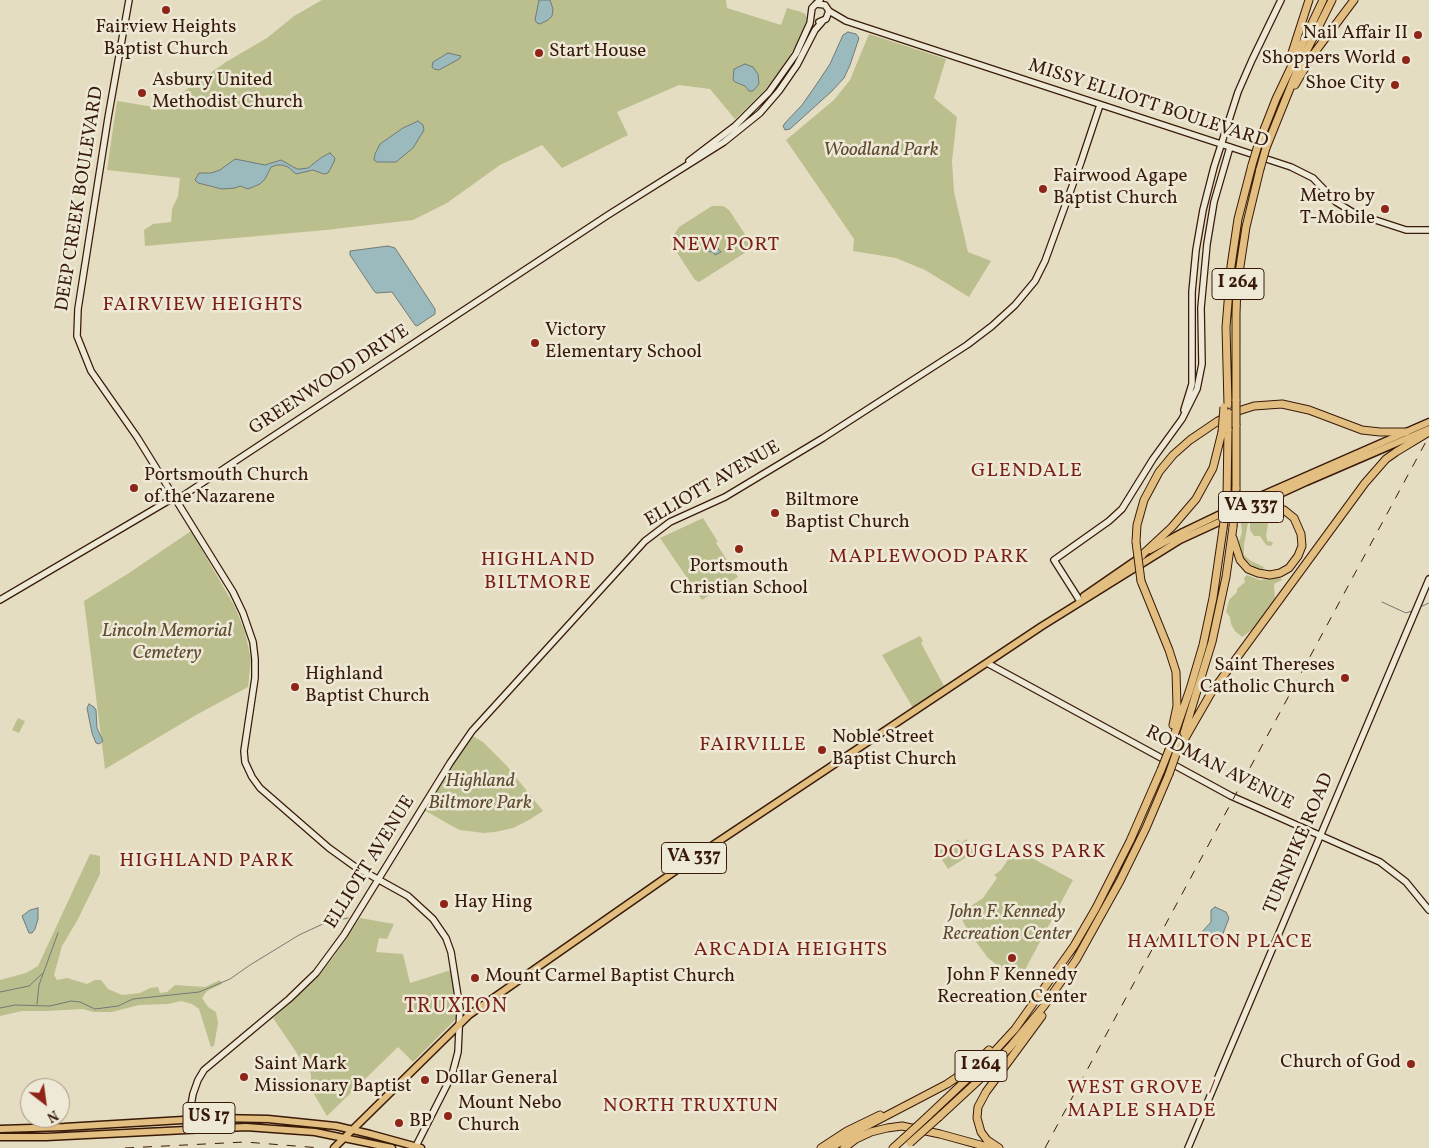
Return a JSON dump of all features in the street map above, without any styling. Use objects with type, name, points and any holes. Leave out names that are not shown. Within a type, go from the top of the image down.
[{"type":"highway","points":[[1276,99],[1309,0]]},
{"type":"highway","name":"I 264","points":[[893,1148],[981,1066],[1028,1012],[1074,946],[1096,908],[1130,841],[1169,750],[1203,645],[1213,598],[1223,529],[1227,498],[1225,430],[1226,327],[1231,266],[1238,219],[1258,145],[1276,99],[1323,0]]},
{"type":"highway","name":"I 264","points":[[908,1146],[979,1080],[1010,1047],[1044,1006],[1076,960],[1120,881],[1146,828],[1176,754],[1196,698],[1212,642],[1232,536],[1236,489],[1237,286],[1246,227],[1260,169],[1274,125],[1299,66],[1332,0]]},
{"type":"highway","points":[[1274,125],[1312,56],[1354,0]]},
{"type":"highway","points":[[1169,750],[1177,706],[1176,672],[1170,650],[1141,581],[1138,570],[1136,542],[1144,500],[1165,465],[1190,440],[1218,421],[1235,412],[1254,406],[1282,404],[1309,410],[1362,430],[1406,432]]},
{"type":"highway","points":[[1143,554],[1178,521],[1200,494],[1213,468],[1225,430]]},
{"type":"highway","points":[[1176,754],[1211,694],[1365,483],[1396,452],[1429,431]]},
{"type":"highway","points":[[1232,536],[1240,560],[1248,569],[1258,574],[1270,575],[1280,573],[1289,568],[1298,556],[1302,546],[1302,534],[1294,518],[1284,510],[1273,506],[1249,507]]},
{"type":"highway","points":[[999,1148],[987,1140],[981,1132],[977,1118],[978,1107],[986,1092],[1057,993],[1076,960]]},
{"type":"highway","points":[[831,1148],[859,1130],[948,1084],[972,1067],[1028,1012]]},
{"type":"highway","points":[[821,1148],[847,1130],[909,1105]]},
{"type":"highway","points":[[844,1148],[856,1139],[871,1132],[902,1126],[991,1148]]},
{"type":"main road","points":[[1406,432],[1429,422]]},
{"type":"main road","name":"VA 337","points":[[334,1148],[461,1022],[702,853],[1080,601],[1180,540],[1249,507],[1429,431]]},
{"type":"main road","name":"VA 337","points":[[1080,601],[1086,594],[1143,554],[1206,520],[1406,432]]},
{"type":"main road","name":"US 17","points":[[0,1129],[217,1118],[268,1119],[303,1122],[352,1130],[417,1148]]},
{"type":"main road","name":"US 17","points":[[0,1137],[46,1137],[238,1127],[270,1128],[345,1137],[392,1148]]},
{"type":"street","name":"DEEP CREEK BOULEVARD","points":[[129,0],[108,118],[76,326],[81,348],[91,371],[137,437],[233,592],[243,613],[256,659],[244,751],[245,762],[252,777],[260,788],[329,848],[354,866],[408,896],[430,915],[442,930],[451,952],[459,995],[461,1022],[458,1056],[452,1075],[417,1148]]},
{"type":"street","points":[[827,0],[829,15],[823,21],[816,21],[812,17],[811,10],[818,2],[828,9]]},
{"type":"street","points":[[1171,434],[1186,407],[1192,384],[1191,317],[1193,271],[1203,210],[1221,144],[1238,92],[1281,0]]},
{"type":"street","name":"MISSY ELLIOTT BOULEVARD","points":[[828,9],[846,21],[1307,174],[1318,182],[1336,202],[1354,213],[1406,230],[1429,230]]},
{"type":"street","name":"GREENWOOD DRIVE","points":[[669,176],[735,126],[770,92],[796,54],[812,17]]},
{"type":"street","name":"GREENWOOD DRIVE","points":[[0,600],[168,501],[181,497],[669,176],[724,142],[760,113],[785,83],[806,50],[815,30],[823,21]]},
{"type":"street","name":"MISSY ELLIOTT BOULEVARD","points":[[823,21],[846,21]]},
{"type":"street","name":"ELLIOTT AVENUE","points":[[193,1129],[190,1111],[193,1094],[204,1070],[289,999],[316,973],[344,936],[450,762],[472,731],[652,534],[670,522],[730,495],[823,438],[967,345],[1015,305],[1035,281],[1045,261],[1100,105]]},
{"type":"street","points":[[1080,601],[1054,560],[1116,515],[1127,502],[1150,463],[1191,404],[1200,381],[1204,263],[1214,202],[1230,147]]},
{"type":"street","name":"TURNPIKE ROAD","points":[[1188,1148],[1429,579]]},
{"type":"street","name":"RODMAN AVENUE","points":[[987,663],[1231,796],[1380,862],[1406,882],[1428,908]]},
{"type":"green space","points":[[322,0],[726,0],[727,8],[781,25],[787,8],[805,14],[807,19],[796,45],[781,70],[763,92],[735,119],[710,89],[679,85],[617,112],[628,135],[562,168],[542,145],[500,165],[447,203],[413,220],[326,230],[145,246],[144,230],[153,224],[171,222],[172,209],[178,196],[180,178],[107,170],[117,101],[160,108],[226,62],[267,38],[294,16]]},
{"type":"green space","name":"Woodland Park","points":[[869,34],[946,59],[934,98],[957,117],[952,161],[954,192],[968,252],[991,261],[969,297],[925,270],[896,258],[853,251],[854,239],[786,140],[834,100],[850,80]]},
{"type":"green space","points":[[712,206],[723,206],[729,210],[752,245],[751,249],[699,282],[695,280],[676,251],[673,243],[674,235],[679,227]]},
{"type":"green space","points":[[1259,517],[1265,519],[1268,524],[1266,536],[1268,542],[1273,543],[1271,546],[1266,545],[1260,536],[1254,536],[1250,530],[1250,523]]},
{"type":"green space","points":[[703,518],[718,542],[716,543],[738,577],[702,600],[660,538]]},
{"type":"green space","points":[[1244,520],[1248,523],[1244,555],[1251,561],[1264,567],[1262,571],[1256,569],[1242,556],[1239,541],[1242,533],[1241,523]]},
{"type":"green space","name":"Lincoln Memorial Cemetery","points":[[191,531],[235,607],[245,632],[251,660],[248,687],[196,715],[105,769],[84,601]]},
{"type":"green space","points":[[1247,575],[1260,580],[1280,577],[1282,580],[1274,584],[1275,601],[1256,627],[1242,637],[1235,631],[1226,612],[1229,600],[1245,582],[1244,578]]},
{"type":"green space","points":[[920,636],[923,641],[921,643],[944,686],[913,708],[882,655]]},
{"type":"green space","points":[[18,718],[25,721],[19,733],[12,730]]},
{"type":"green space","name":"Highland Biltmore Park","points":[[471,735],[483,742],[506,765],[543,811],[513,828],[484,833],[460,830],[424,810]]},
{"type":"green space","points":[[966,839],[976,856],[974,857],[971,854],[948,869],[934,847],[937,845],[941,850],[958,840],[961,843]]},
{"type":"green space","name":"John F. Kennedy Recreation Center","points":[[1015,849],[1073,880],[1019,981],[988,958],[968,931],[959,914],[983,898],[997,878],[994,875],[1001,870]]},
{"type":"green space","points":[[90,854],[100,856],[100,874],[77,921],[62,946],[54,975],[57,980],[67,978],[87,984],[95,980],[101,980],[108,989],[122,995],[140,993],[150,988],[158,987],[160,993],[167,992],[175,985],[205,987],[220,980],[222,984],[207,991],[202,998],[208,1007],[216,1012],[218,1023],[214,1046],[211,1047],[199,1009],[192,1004],[181,1001],[168,1004],[139,1005],[112,1012],[94,1012],[83,1009],[22,1011],[0,1016],[0,980],[26,973],[38,966]]},
{"type":"green space","points":[[360,918],[394,924],[387,939],[379,938],[376,952],[403,954],[410,983],[451,970],[457,1010],[456,1019],[413,1062],[398,1047],[327,1116],[311,1089],[311,1074],[273,1018],[316,979]]},
{"type":"water","points":[[539,0],[550,0],[553,9],[552,16],[540,24],[535,20]]},
{"type":"water","points":[[848,32],[856,34],[859,38],[844,78],[790,129],[785,130],[783,126],[814,88],[830,64],[843,35]]},
{"type":"water","points":[[448,53],[461,56],[439,70],[432,67],[433,62]]},
{"type":"water","points":[[745,64],[753,67],[758,74],[759,84],[753,91],[749,91],[745,86],[733,80],[734,69]]},
{"type":"water","points":[[418,121],[423,125],[424,130],[413,148],[396,162],[377,162],[374,160],[380,144],[403,128]]},
{"type":"water","points":[[330,153],[335,158],[334,162],[328,173],[324,174],[313,170],[296,174],[288,167],[277,165],[271,167],[260,184],[248,189],[240,186],[222,189],[198,183],[195,180],[199,173],[211,173],[220,170],[235,159],[265,165],[281,160],[300,169],[308,168]]},
{"type":"water","points":[[715,235],[719,242],[716,246],[721,252],[715,255],[713,252],[705,251],[707,244],[711,245],[709,239]]},
{"type":"water","points":[[388,246],[395,248],[435,309],[435,314],[417,326],[392,292],[376,293],[374,291],[350,255],[350,251]]},
{"type":"water","points":[[89,704],[96,710],[97,728],[103,741],[99,744],[96,743],[92,733],[87,708]]},
{"type":"water","points":[[1215,907],[1226,912],[1229,918],[1222,936],[1218,939],[1209,937],[1202,932],[1211,922],[1211,910]]},
{"type":"water","points":[[38,908],[38,919],[35,929],[32,933],[29,933],[22,916],[30,910]]},
{"type":"waterway","points":[[1382,602],[1406,613],[1412,611]]},
{"type":"waterway","points":[[1420,607],[1429,603]]},
{"type":"waterway","points":[[0,1008],[15,1005],[50,1006],[71,1001],[80,1002],[95,1009],[118,1006],[133,999],[199,992],[230,979],[299,935],[325,923],[348,918]]},
{"type":"waterway","points":[[37,1004],[39,985],[58,933]]},
{"type":"waterway","points":[[0,992],[29,986],[43,973]]},
{"type":"railway","points":[[1045,1148],[1429,436]]},
{"type":"railway","points":[[125,1148],[245,1142],[321,1148]]},
{"type":"place","name":"Fairview Heights Baptist Church","points":[[166,10]]},
{"type":"place","name":"Nail Affair II","points":[[1418,35]]},
{"type":"place","name":"Start House","points":[[539,53]]},
{"type":"place","name":"Shoppers World","points":[[1406,60]]},
{"type":"place","name":"Shoe City","points":[[1395,85]]},
{"type":"place","name":"Asbury United Methodist Church","points":[[142,93]]},
{"type":"place","name":"Fairwood Agape Baptist Church","points":[[1043,189]]},
{"type":"place","name":"Metro by T-Mobile","points":[[1385,209]]},
{"type":"place","name":"Victory Elementary School","points":[[535,343]]},
{"type":"place","name":"Portsmouth Church of the Nazarene","points":[[134,488]]},
{"type":"place","name":"Biltmore Baptist Church","points":[[775,513]]},
{"type":"place","name":"Portsmouth Christian School","points":[[739,549]]},
{"type":"place","name":"Saint Thereses Catholic Church","points":[[1345,678]]},
{"type":"place","name":"Highland Baptist Church","points":[[295,687]]},
{"type":"place","name":"Noble Street Baptist Church","points":[[822,750]]},
{"type":"place","name":"Hay Hing","points":[[444,904]]},
{"type":"place","name":"John F Kennedy Recreation Center","points":[[1012,958]]},
{"type":"place","name":"Mount Carmel Baptist Church","points":[[475,978]]},
{"type":"place","name":"Church of God","points":[[1411,1064]]},
{"type":"place","name":"Saint Mark Missionary Baptist","points":[[244,1077]]},
{"type":"place","name":"Dollar General","points":[[425,1080]]},
{"type":"place","name":"Mount Nebo Church","points":[[448,1116]]},
{"type":"place","name":"BP","points":[[399,1123]]},
{"type":"district","name":"NEW PORT","points":[[726,246]]},
{"type":"district","name":"FAIRVIEW HEIGHTS","points":[[203,306]]},
{"type":"district","name":"GLENDALE","points":[[1027,472]]},
{"type":"district","name":"MAPLEWOOD PARK","points":[[929,558]]},
{"type":"district","name":"HIGHLAND BILTMORE","points":[[538,572]]},
{"type":"district","name":"FAIRVILLE","points":[[753,746]]},
{"type":"district","name":"DOUGLASS PARK","points":[[1020,853]]},
{"type":"district","name":"HIGHLAND PARK","points":[[207,862]]},
{"type":"district","name":"HAMILTON PLACE","points":[[1220,943]]},
{"type":"district","name":"ARCADIA HEIGHTS","points":[[791,951]]},
{"type":"district","name":"TRUXTON","points":[[456,1008]]},
{"type":"district","name":"WEST GROVE / MAPLE SHADE","points":[[1142,1100]]},
{"type":"district","name":"NORTH TRUXTUN","points":[[691,1107]]}]
